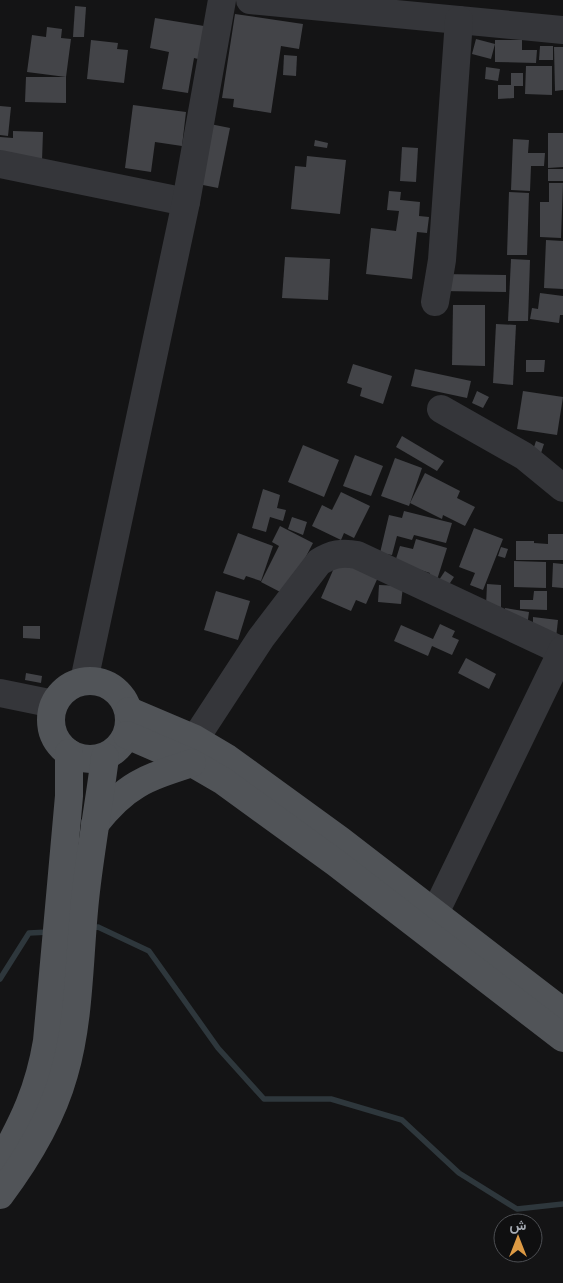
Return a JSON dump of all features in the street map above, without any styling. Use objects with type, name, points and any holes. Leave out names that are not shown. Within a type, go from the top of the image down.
[{"type":"main road","points":[[84,681],[96,681],[107,684],[121,695],[128,723],[122,744],[105,757],[86,760],[69,754],[59,744],[52,732],[51,718],[54,704],[61,694],[72,685],[84,681]]},
{"type":"main road","points":[[128,723],[194,751],[226,758],[340,840],[563,1012]]},
{"type":"main road","points":[[95,824],[110,805],[129,788],[155,775],[194,751]]},
{"type":"main road","points":[[194,751],[223,781],[336,863],[563,1038]]},
{"type":"main road","points":[[0,1195],[39,1135],[64,1075],[70,1047],[77,996],[72,900],[69,754]]},
{"type":"main road","points":[[0,1163],[21,1127],[33,1099],[42,1068],[47,1041],[50,994],[72,900],[95,824],[105,757]]},
{"type":"street","points":[[84,681],[186,202],[222,0]]},
{"type":"street","points":[[250,0],[563,30]]},
{"type":"street","points":[[435,302],[442,260],[459,20]]},
{"type":"street","points":[[0,164],[186,202]]},
{"type":"street","points":[[440,410],[524,456],[563,488]]},
{"type":"street","points":[[194,751],[260,638],[319,562],[337,554],[347,553],[356,556],[562,650],[435,913]]},
{"type":"street","points":[[0,693],[54,704]]},
{"type":"building","points":[[75,6],[86,7],[84,37],[73,37]]},
{"type":"building","points":[[235,14],[303,24],[299,49],[281,46],[271,113],[233,107],[234,99],[222,98]]},
{"type":"building","points":[[155,18],[204,26],[198,59],[194,58],[188,93],[162,89],[169,52],[150,48]]},
{"type":"building","points":[[47,27],[62,29],[61,38],[71,39],[66,77],[27,72],[32,35],[46,37]]},
{"type":"building","points":[[476,39],[495,44],[491,59],[472,54]]},
{"type":"building","points":[[91,40],[118,43],[117,49],[128,50],[124,83],[87,79]]},
{"type":"building","points":[[495,40],[522,40],[522,50],[537,50],[536,63],[495,62]]},
{"type":"building","points":[[540,46],[553,46],[553,60],[539,60]]},
{"type":"building","points":[[554,47],[563,47],[563,90],[555,91]]},
{"type":"building","points":[[284,55],[297,56],[296,76],[283,75]]},
{"type":"building","points":[[526,66],[552,66],[552,95],[525,94]]},
{"type":"building","points":[[486,67],[500,69],[498,81],[485,79]]},
{"type":"building","points":[[511,73],[523,73],[523,86],[514,86],[514,98],[498,99],[498,85],[511,85]]},
{"type":"building","points":[[26,77],[66,77],[66,103],[25,102]]},
{"type":"building","points":[[133,105],[186,112],[182,146],[155,142],[151,172],[125,168]]},
{"type":"building","points":[[0,106],[11,107],[8,136],[0,135]]},
{"type":"building","points":[[210,124],[230,128],[218,188],[198,184]]},
{"type":"building","points":[[13,131],[43,132],[42,161],[0,159],[0,137],[13,138]]},
{"type":"building","points":[[548,133],[563,133],[563,167],[548,168]]},
{"type":"building","points":[[513,139],[529,140],[528,153],[545,153],[544,166],[531,166],[530,191],[511,190]]},
{"type":"building","points":[[315,140],[328,143],[327,148],[314,146]]},
{"type":"building","points":[[402,147],[418,148],[416,182],[400,181]]},
{"type":"building","points":[[307,156],[346,160],[340,214],[291,209],[295,166],[306,167]]},
{"type":"building","points":[[548,169],[563,169],[563,181],[548,181]]},
{"type":"building","points":[[549,183],[563,183],[561,238],[540,237],[540,202],[549,202]]},
{"type":"building","points":[[389,191],[401,192],[400,200],[420,202],[419,216],[429,217],[427,233],[417,232],[412,279],[366,274],[371,228],[396,231],[399,211],[387,210]]},
{"type":"building","points":[[509,192],[529,193],[527,255],[507,255]]},
{"type":"building","points":[[546,240],[563,241],[563,289],[544,288]]},
{"type":"building","points":[[285,257],[330,259],[328,300],[282,298]]},
{"type":"building","points":[[511,259],[530,260],[528,321],[508,321]]},
{"type":"building","points":[[441,274],[506,275],[506,292],[441,291]]},
{"type":"building","points":[[540,293],[563,296],[563,315],[560,315],[559,323],[530,319],[532,308],[538,309]]},
{"type":"building","points":[[453,305],[485,305],[485,366],[452,365]]},
{"type":"building","points":[[496,324],[516,325],[513,385],[493,383]]},
{"type":"building","points":[[526,360],[545,360],[544,372],[526,372]]},
{"type":"building","points":[[353,364],[392,376],[383,404],[360,396],[362,388],[347,383]]},
{"type":"building","points":[[415,369],[471,381],[467,398],[411,386]]},
{"type":"building","points":[[477,391],[489,397],[483,408],[472,403]]},
{"type":"building","points":[[523,391],[563,397],[557,435],[517,429]]},
{"type":"building","points":[[402,436],[444,461],[437,471],[396,447]]},
{"type":"building","points":[[536,441],[544,444],[539,459],[531,456]]},
{"type":"building","points":[[303,445],[339,460],[324,497],[288,482]]},
{"type":"building","points":[[355,455],[383,466],[371,496],[343,486]]},
{"type":"building","points":[[395,458],[422,468],[409,506],[381,496]]},
{"type":"building","points":[[425,473],[460,491],[457,498],[475,507],[465,526],[443,515],[442,519],[410,503]]},
{"type":"building","points":[[263,489],[280,495],[277,508],[286,510],[283,521],[270,517],[266,532],[252,528]]},
{"type":"building","points":[[341,492],[370,506],[354,538],[344,533],[341,540],[312,526],[322,505],[332,510]]},
{"type":"building","points":[[404,511],[452,523],[446,543],[414,535],[412,540],[397,536],[392,555],[380,553],[389,515],[402,518]]},
{"type":"building","points":[[292,517],[307,522],[303,535],[288,529]]},
{"type":"building","points":[[280,526],[313,543],[286,595],[261,582],[279,546],[272,542]]},
{"type":"building","points":[[474,528],[503,539],[483,590],[470,585],[475,573],[459,567]]},
{"type":"building","points":[[238,533],[273,546],[261,581],[246,576],[244,580],[223,573]]},
{"type":"building","points":[[548,534],[563,534],[563,560],[516,560],[516,541],[534,541],[534,543],[548,544]]},
{"type":"building","points":[[416,539],[447,548],[437,580],[425,585],[430,573],[395,562],[400,546],[413,549]]},
{"type":"building","points":[[501,547],[508,549],[505,558],[498,556]]},
{"type":"building","points":[[337,561],[379,575],[366,604],[356,600],[351,611],[321,598]]},
{"type":"building","points":[[514,561],[546,562],[546,588],[514,587]]},
{"type":"building","points":[[553,563],[563,564],[563,588],[552,587]]},
{"type":"building","points":[[445,571],[454,577],[446,589],[437,583]]},
{"type":"building","points":[[487,584],[501,585],[501,607],[486,606]]},
{"type":"building","points":[[379,585],[403,586],[401,604],[378,602]]},
{"type":"building","points":[[216,591],[250,601],[238,640],[204,630]]},
{"type":"building","points":[[534,591],[547,591],[547,610],[520,609],[520,600],[533,600]]},
{"type":"building","points":[[505,608],[529,612],[527,627],[505,620]]},
{"type":"building","points":[[533,617],[558,620],[556,638],[533,632]]},
{"type":"building","points":[[440,624],[455,631],[452,637],[459,640],[452,655],[432,646],[428,656],[394,641],[401,625],[433,639]]},
{"type":"building","points":[[23,626],[40,626],[40,639],[23,638]]},
{"type":"building","points":[[466,658],[496,674],[489,689],[458,673]]},
{"type":"building","points":[[26,673],[42,676],[41,683],[25,680]]},
{"type":"waterway","points":[[91,928],[98,927],[149,951],[218,1048],[264,1099],[331,1099],[402,1120],[459,1173],[517,1209],[563,1204]]},
{"type":"waterway","points":[[0,979],[29,933],[49,932]]}]
